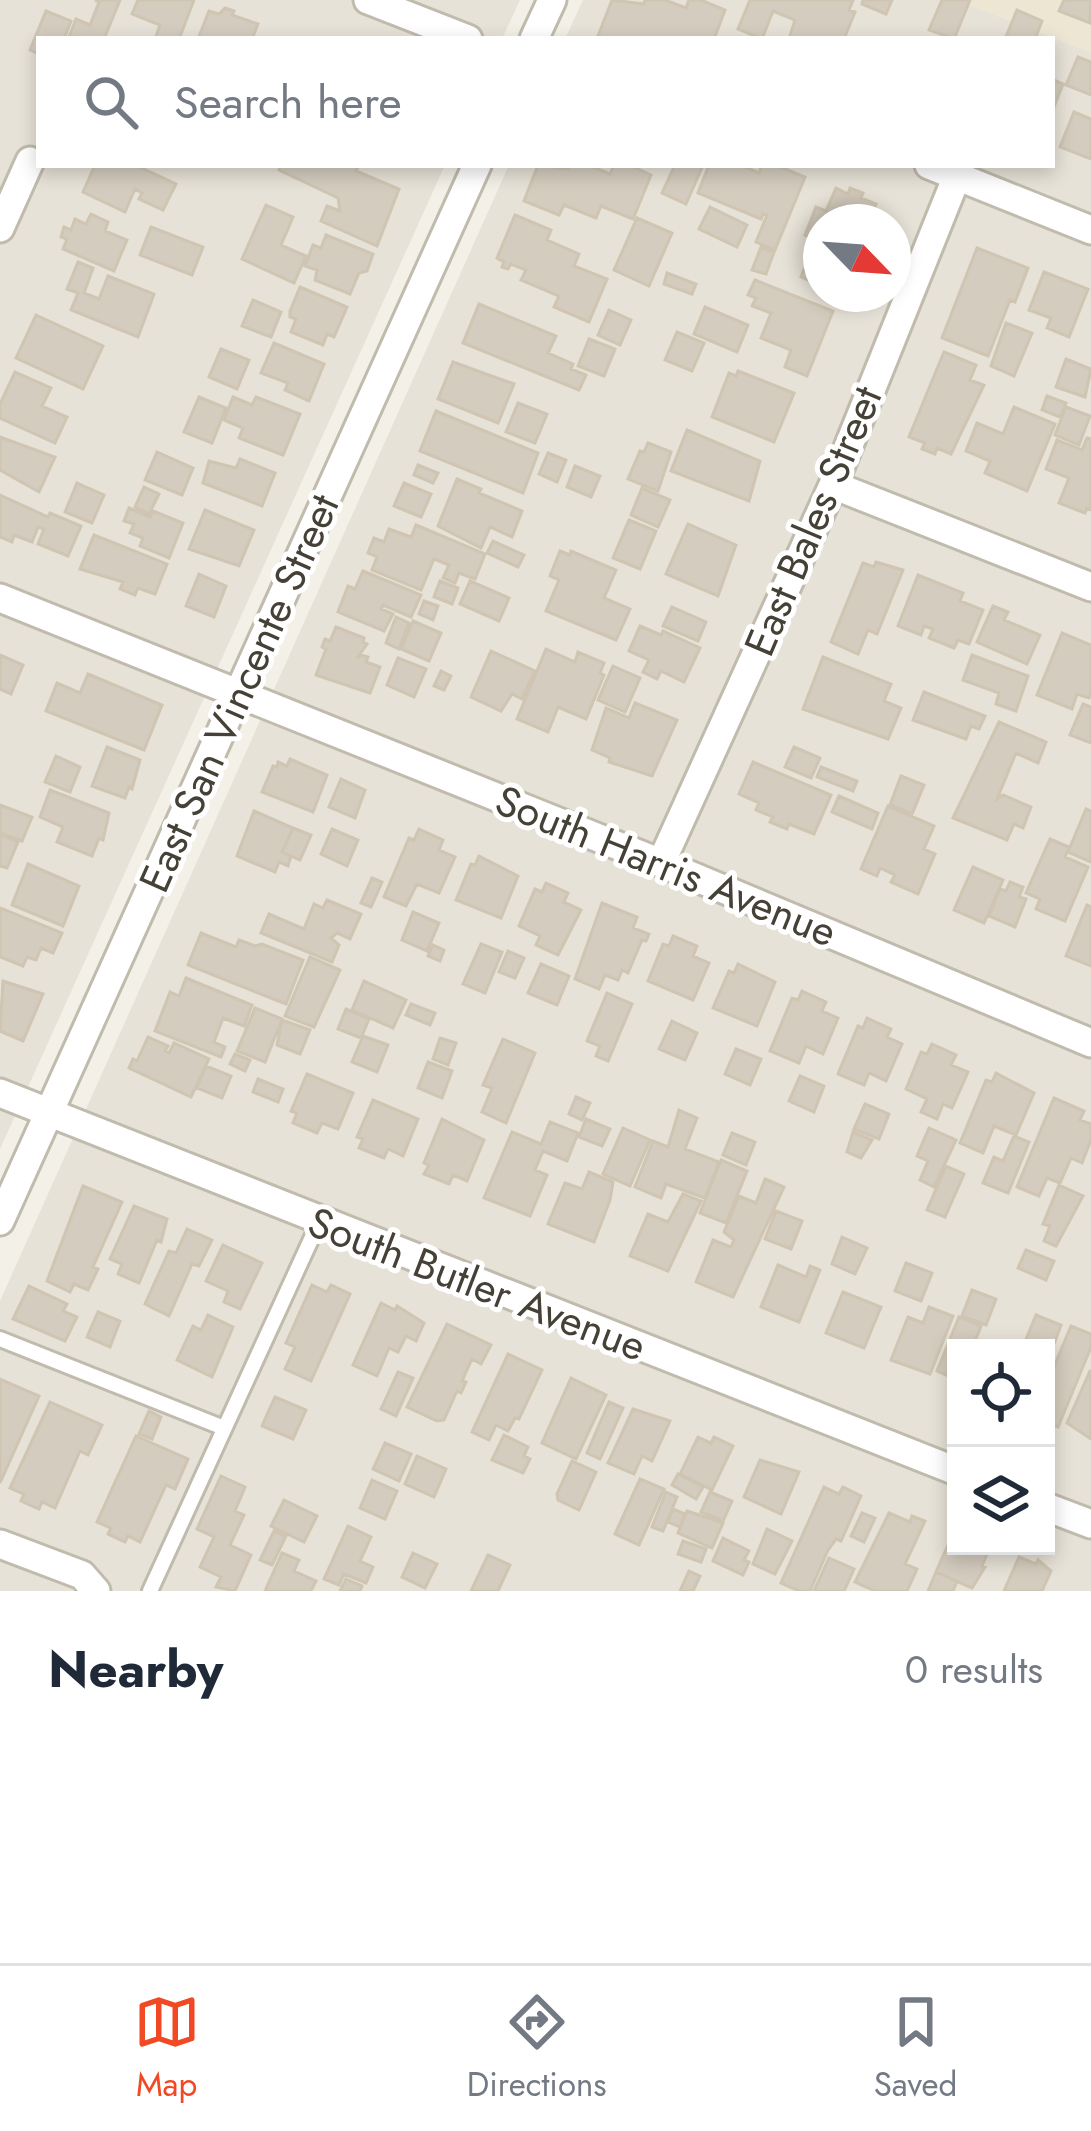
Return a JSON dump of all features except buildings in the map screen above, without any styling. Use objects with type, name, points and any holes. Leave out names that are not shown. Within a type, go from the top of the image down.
[{"type":"street","points":[[368,0],[460,36]]},
{"type":"street","points":[[535,36],[552,0]]},
{"type":"street","points":[[0,228],[30,161]]},
{"type":"street","name":"East San Vincente Street","points":[[0,1221],[476,168]]},
{"type":"street","points":[[937,168],[1091,230]]},
{"type":"street","name":"East Bales Street","points":[[662,863],[833,485],[957,176]]},
{"type":"street","points":[[833,485],[1091,587]]},
{"type":"street","name":"South Harris Avenue","points":[[0,598],[662,863],[1091,1043]]},
{"type":"street","name":"South Butler Avenue","points":[[0,1093],[947,1467]]},
{"type":"street","points":[[1055,1510],[1091,1524]]},
{"type":"street","points":[[0,1544],[82,1576],[96,1591]]},
{"type":"lane","points":[[150,1591],[319,1222]]},
{"type":"lane","points":[[0,1339],[224,1428]]},
{"type":"shaded area","points":[[0,0],[520,0],[503,36],[36,36],[36,168],[444,168],[0,1149]]},
{"type":"shaded area","points":[[583,0],[957,0],[1050,36],[566,36]]},
{"type":"shaded area","points":[[957,0],[1091,0],[1091,52]]},
{"type":"shaded area","points":[[1055,38],[1091,52],[1091,1591],[0,1591],[0,1301],[508,168],[1055,168]]}]
